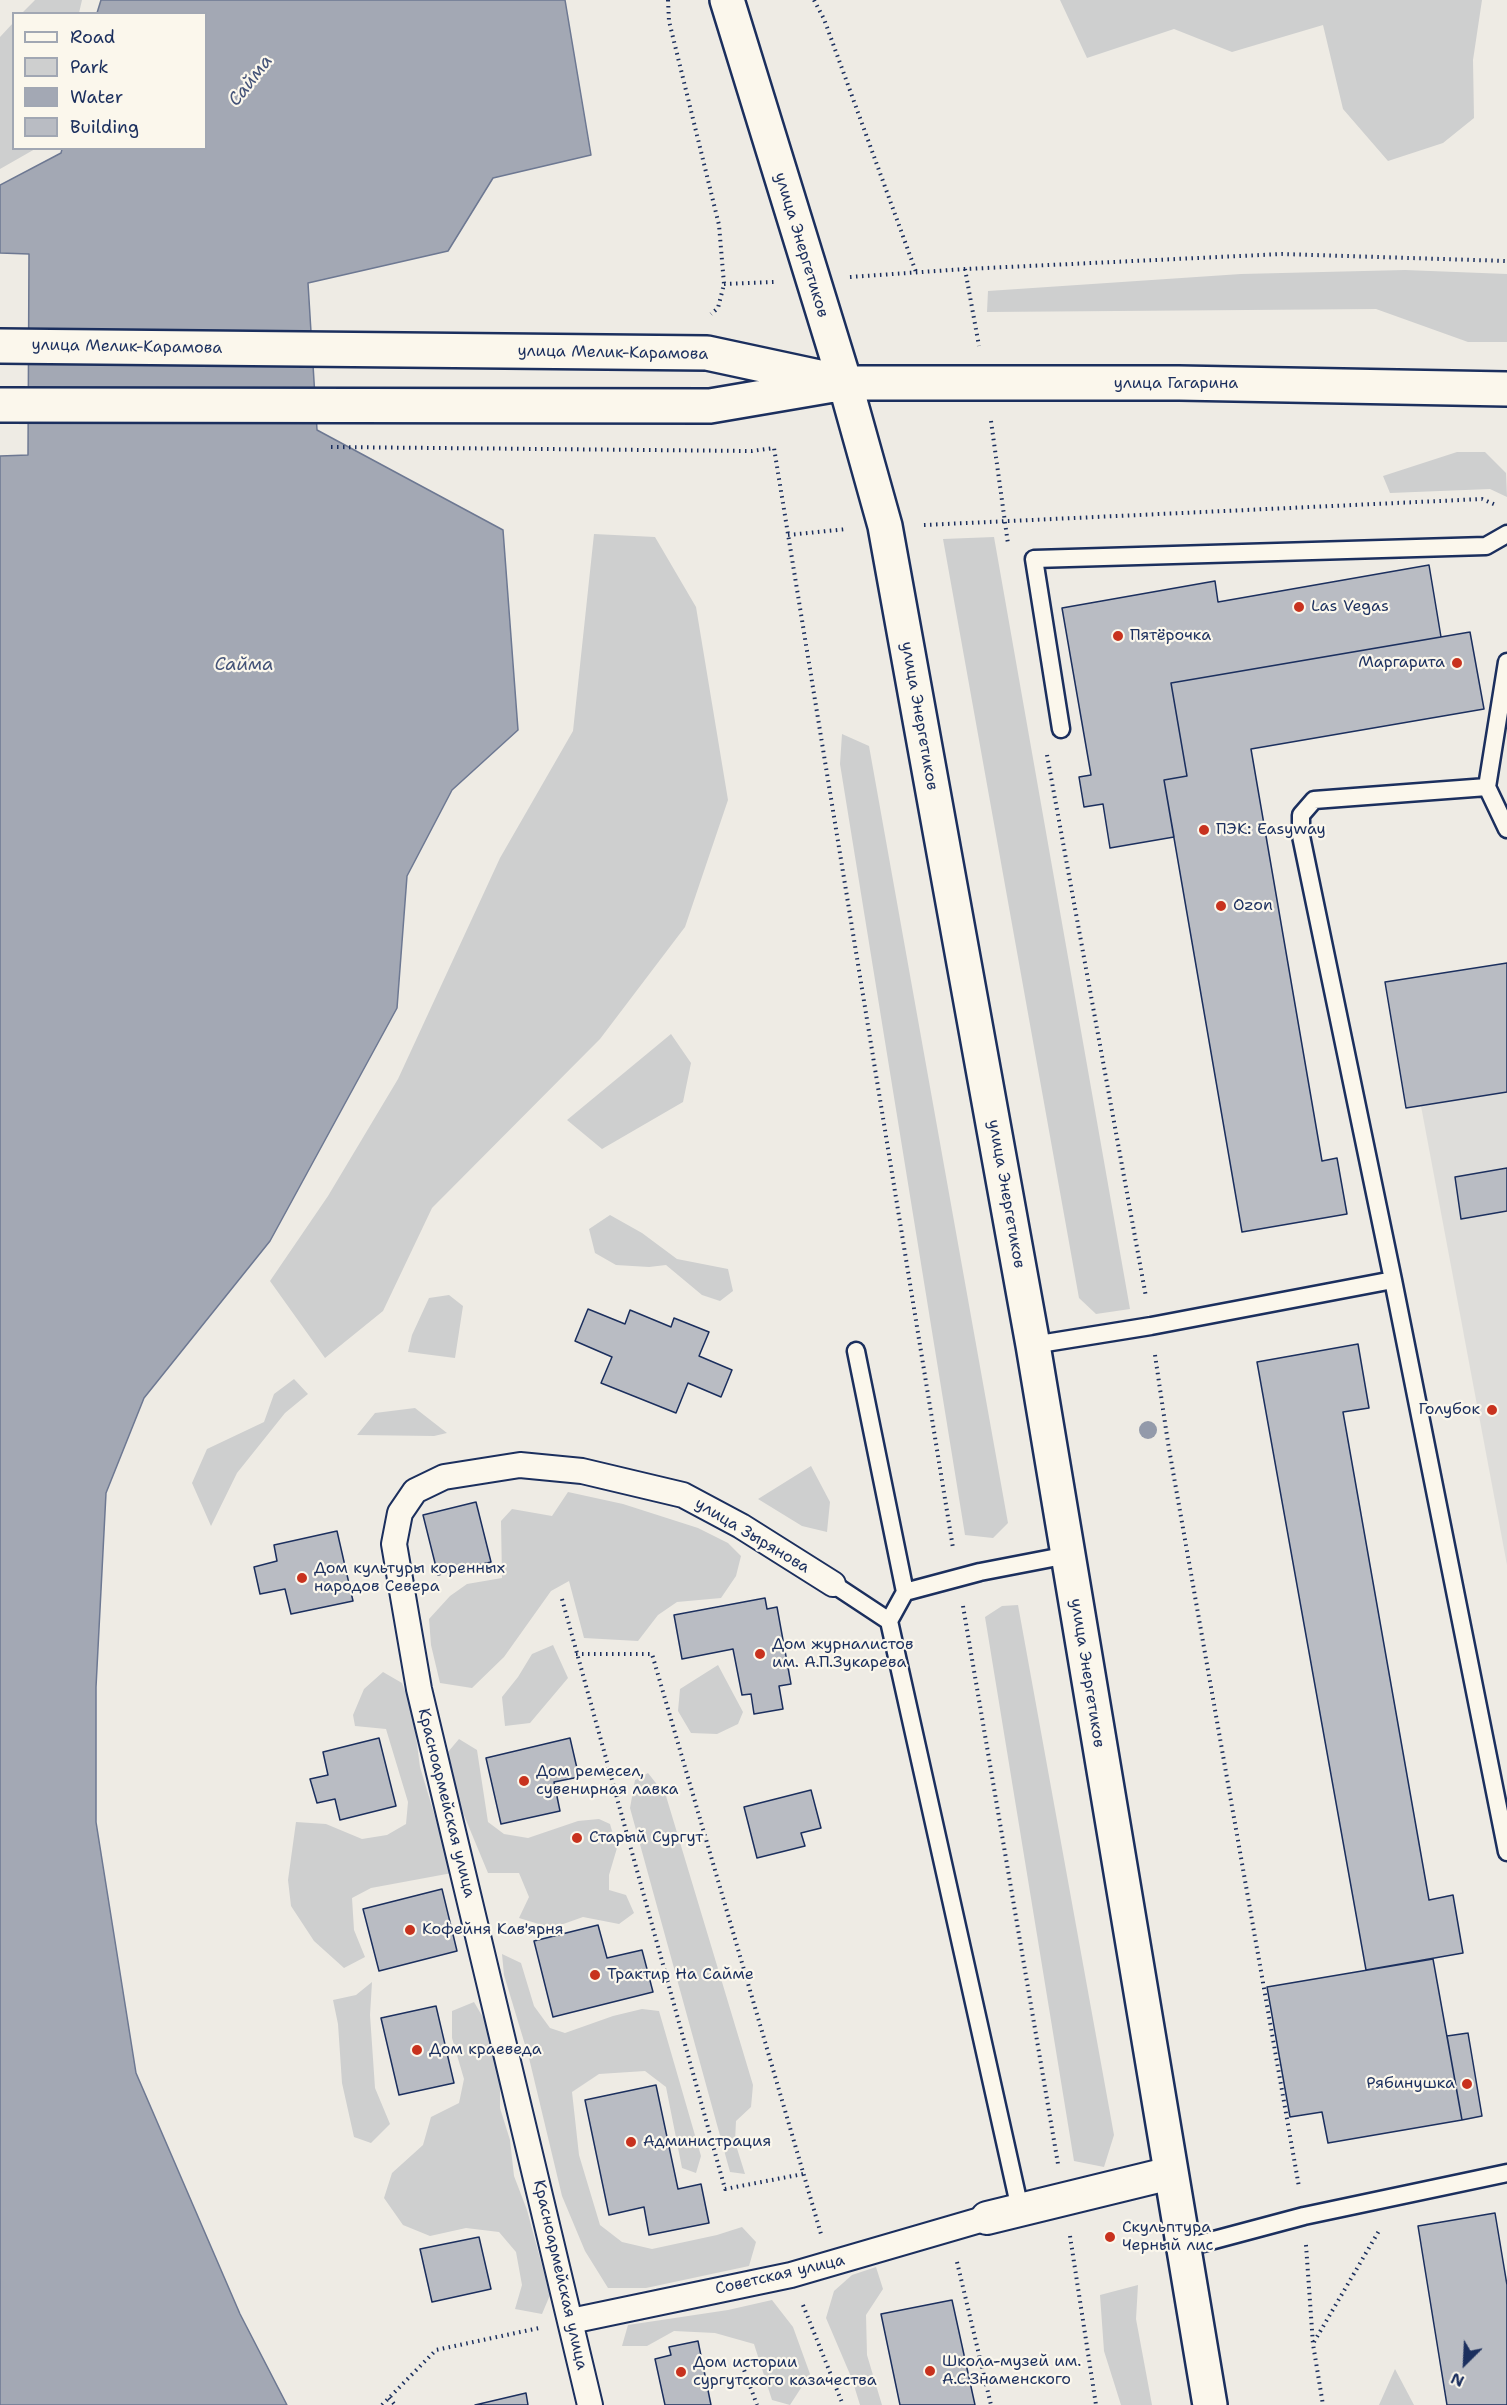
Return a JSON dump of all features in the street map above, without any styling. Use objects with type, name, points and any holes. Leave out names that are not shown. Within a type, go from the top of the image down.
[{"type":"main road","name":"улица Энергетиков","points":[[727,0],[845,383],[885,526],[1033,1345],[1210,2405]]},
{"type":"main road","name":"улица Мелик-Карамова","points":[[0,346],[707,353],[845,383]]},
{"type":"main road","name":"улица Гагарина","points":[[845,383],[1507,389]]},
{"type":"main road","points":[[0,405],[710,405],[845,383]]},
{"type":"street","name":"улица Зырянова","points":[[400,1513],[415,1491],[444,1477],[520,1465],[582,1471],[683,1495],[741,1527],[832,1584]]},
{"type":"street","name":"Красноармейская улица","points":[[400,1513],[394,1544],[419,1689],[590,2405]]},
{"type":"street","points":[[987,2218],[1171,2173]]},
{"type":"street","name":"Советская улица","points":[[571,2321],[791,2275],[987,2218]]},
{"type":"lane","points":[[1061,729],[1034,559],[1486,546],[1507,534]]},
{"type":"lane","points":[[1507,662],[1487,787],[1507,829]]},
{"type":"lane","points":[[1487,787],[1314,800],[1301,814],[1301,836],[1394,1281],[1507,1852]]},
{"type":"lane","points":[[1033,1345],[1151,1326],[1394,1281]]},
{"type":"lane","points":[[856,1351],[905,1593],[889,1622],[1020,2209]]},
{"type":"lane","points":[[905,1593],[958,1578],[1068,1555]]},
{"type":"lane","points":[[832,1584],[889,1622]]},
{"type":"lane","points":[[1184,2248],[1304,2216],[1383,2201],[1507,2172]]},
{"type":"path","points":[[668,0],[669,21],[719,225],[724,284],[718,308],[703,320]]},
{"type":"path","points":[[814,0],[824,19],[916,272]]},
{"type":"path","points":[[724,284],[965,269],[1282,254],[1507,261]]},
{"type":"path","points":[[965,269],[986,383],[1009,545]]},
{"type":"path","points":[[322,446],[753,451],[774,448],[958,1578],[1064,2200],[1096,2405]]},
{"type":"path","points":[[788,535],[885,526],[1482,499],[1499,506]]},
{"type":"path","points":[[1045,744],[1151,1326],[1168,1443],[1304,2216],[1313,2344],[1323,2405]]},
{"type":"path","points":[[562,1599],[725,2189],[803,2174]]},
{"type":"path","points":[[576,1653],[652,1654],[829,2265]]},
{"type":"path","points":[[1313,2344],[1386,2219],[1383,2201]]},
{"type":"path","points":[[949,2229],[991,2405]]},
{"type":"path","points":[[791,2275],[843,2405]]},
{"type":"path","points":[[382,2405],[436,2350],[571,2321]]},
{"type":"path","points":[[740,2359],[757,2405]]},
{"type":"path","points":[[389,2397],[395,2405]]},
{"type":"shaded area","name":"Голубок","points":[[1507,1092],[1507,1565],[1421,1106]]},
{"type":"green space","points":[[35,0],[82,0],[79,12],[23,12]]},
{"type":"green space","points":[[1060,0],[1482,0],[1473,60],[1474,118],[1443,143],[1388,161],[1343,109],[1323,25],[1232,52],[1174,29],[1087,58]]},
{"type":"green space","points":[[12,24],[12,150],[33,150],[0,169],[0,37]]},
{"type":"green space","points":[[1405,270],[1507,274],[1507,342],[1468,342],[1376,309],[987,312],[988,291],[1241,274]]},
{"type":"green space","points":[[1457,452],[1485,452],[1506,473],[1507,497],[1490,489],[1390,493],[1383,476]]},
{"type":"green space","points":[[594,534],[655,537],[696,607],[728,800],[685,927],[600,1039],[432,1208],[383,1311],[325,1358],[270,1281],[328,1196],[398,1079],[500,858],[573,731]]},
{"type":"green space","points":[[994,537],[1130,1309],[1096,1314],[1079,1298],[943,539]]},
{"type":"green space","points":[[842,734],[869,746],[1008,1523],[993,1538],[965,1535],[840,764]]},
{"type":"green space","points":[[671,1034],[691,1063],[683,1102],[602,1149],[567,1120]]},
{"type":"green space","points":[[610,1215],[642,1233],[677,1259],[728,1269],[733,1291],[720,1301],[702,1295],[666,1265],[649,1267],[616,1265],[595,1253],[589,1229]]},
{"type":"green space","points":[[449,1295],[463,1306],[455,1358],[408,1352],[412,1335],[429,1298]]},
{"type":"green space","points":[[294,1379],[308,1394],[285,1413],[237,1473],[211,1526],[192,1483],[207,1449],[264,1422],[274,1394]]},
{"type":"green space","points":[[415,1408],[447,1433],[434,1436],[357,1435],[375,1413]]},
{"type":"green space","points":[[811,1466],[830,1502],[827,1532],[802,1526],[758,1499]]},
{"type":"green space","points":[[568,1492],[623,1504],[698,1528],[728,1543],[741,1556],[736,1576],[721,1598],[677,1602],[658,1615],[638,1641],[584,1638],[569,1581],[551,1591],[504,1657],[472,1688],[440,1683],[431,1645],[429,1619],[450,1596],[467,1584],[502,1578],[501,1521],[512,1509],[552,1516]]},
{"type":"green space","points":[[1018,1605],[1114,2135],[1104,2167],[1074,2161],[985,1617],[1002,1606]]},
{"type":"green space","points":[[553,1645],[568,1678],[530,1723],[505,1726],[502,1697],[532,1654]]},
{"type":"green space","points":[[718,1665],[743,1712],[738,1724],[717,1734],[691,1733],[678,1711],[680,1689]]},
{"type":"green space","points":[[383,1672],[402,1683],[413,1713],[420,1767],[452,1873],[371,1888],[352,1898],[354,1930],[365,1957],[344,1968],[314,1941],[291,1906],[288,1880],[296,1822],[326,1824],[362,1839],[387,1835],[406,1824],[408,1802],[386,1729],[355,1726],[353,1715],[364,1689]]},
{"type":"green space","points":[[459,1739],[477,1750],[488,1822],[504,1834],[528,1838],[578,1821],[599,1819],[610,1824],[617,1848],[609,1875],[609,1890],[626,1895],[634,1913],[619,1924],[583,1917],[552,1928],[519,1918],[529,1897],[519,1873],[488,1873],[461,1808],[448,1752]]},
{"type":"green space","points":[[648,1773],[666,1796],[753,2085],[751,2107],[736,2121],[735,2142],[745,2174],[730,2172],[630,1808],[635,1780]]},
{"type":"green space","points":[[502,1954],[521,1963],[534,2006],[550,2028],[565,2033],[613,2016],[642,2009],[659,2011],[701,2156],[696,2173],[682,2168],[666,2087],[645,2071],[599,2074],[572,2092],[579,2155],[600,2225],[622,2242],[652,2249],[717,2235],[742,2227],[756,2242],[749,2266],[646,2288],[608,2288],[585,2251],[562,2196],[529,2058],[504,1975]]},
{"type":"green space","points":[[372,1982],[370,2015],[375,2088],[390,2124],[371,2143],[354,2137],[342,2083],[338,2024],[333,2000],[356,1995]]},
{"type":"green space","points":[[474,2002],[484,2019],[500,2079],[500,2108],[510,2140],[514,2176],[527,2210],[550,2295],[542,2314],[515,2309],[522,2285],[516,2252],[499,2232],[466,2228],[430,2236],[403,2225],[384,2198],[392,2173],[423,2145],[431,2117],[459,2103],[464,2079],[452,2038],[452,2011]]},
{"type":"green space","points":[[876,2267],[883,2289],[866,2315],[867,2355],[882,2405],[860,2405],[852,2379],[826,2318],[834,2291],[852,2275]]},
{"type":"green space","points":[[1138,2285],[1136,2319],[1152,2405],[1121,2405],[1104,2351],[1100,2295]]},
{"type":"green space","points":[[772,2300],[793,2327],[810,2374],[790,2405],[772,2400],[754,2344],[715,2333],[674,2331],[647,2346],[622,2346],[628,2325],[728,2310]]},
{"type":"green space","points":[[1395,2369],[1414,2405],[1379,2405]]},
{"type":"water","name":"Сайма","points":[[101,0],[565,0],[591,155],[493,178],[448,251],[308,283],[317,430],[503,530],[518,730],[452,790],[407,876],[397,1008],[270,1241],[144,1398],[106,1493],[96,1687],[96,1822],[136,2073],[240,2314],[287,2405],[0,2405],[0,456],[28,455],[29,254],[0,253],[0,185],[61,153],[62,150],[207,150],[207,12],[97,12]]},
{"type":"building","points":[[1429,565],[1441,637],[1171,683],[1187,776],[1164,780],[1174,837],[1110,848],[1103,804],[1084,807],[1079,777],[1091,775],[1062,608],[1215,581],[1218,602]]},
{"type":"building","points":[[1470,632],[1484,709],[1251,749],[1322,1161],[1337,1158],[1347,1214],[1242,1232],[1164,780],[1187,776],[1171,683]]},
{"type":"building","points":[[1507,963],[1507,1092],[1406,1108],[1385,982]]},
{"type":"building","points":[[1507,1168],[1507,1211],[1461,1219],[1455,1177]]},
{"type":"building","points":[[588,1309],[625,1324],[630,1310],[671,1327],[674,1318],[709,1332],[699,1356],[732,1370],[721,1397],[688,1383],[676,1413],[601,1383],[612,1357],[575,1341]]},
{"type":"building","points":[[1358,1344],[1369,1408],[1343,1412],[1429,1900],[1453,1895],[1463,1953],[1366,1970],[1257,1362]]},
{"type":"building","points":[[476,1502],[491,1562],[438,1575],[423,1515]]},
{"type":"building","name":"Дом культуры коренных народов Севера","points":[[337,1531],[353,1601],[291,1614],[285,1589],[260,1594],[254,1567],[277,1561],[274,1545]]},
{"type":"building","name":"Дом журналистов им. А.П.Зукарева","points":[[765,1598],[767,1609],[777,1607],[791,1684],[779,1686],[783,1709],[754,1714],[751,1694],[742,1695],[733,1649],[682,1659],[674,1615]]},
{"type":"building","points":[[379,1738],[396,1806],[340,1820],[335,1799],[317,1803],[310,1779],[328,1775],[323,1752]]},
{"type":"building","name":"Дом ремесел, сувенирная лавка","points":[[570,1738],[579,1777],[554,1782],[560,1811],[501,1824],[486,1758]]},
{"type":"building","points":[[811,1790],[821,1828],[801,1833],[805,1846],[757,1858],[744,1807]]},
{"type":"building","name":"Кофейня Кав'ярня","points":[[442,1889],[457,1951],[379,1971],[363,1909]]},
{"type":"building","name":"Трактир На Сайме","points":[[598,1925],[607,1958],[642,1950],[653,1992],[553,2017],[534,1941]]},
{"type":"building","points":[[1433,1959],[1462,2120],[1328,2143],[1322,2112],[1290,2117],[1267,1987]]},
{"type":"building","name":"Дом краеведа","points":[[436,2006],[454,2083],[399,2095],[381,2018]]},
{"type":"building","points":[[1468,2033],[1482,2116],[1462,2120],[1447,2036]]},
{"type":"building","name":"Администрация","points":[[656,2085],[678,2189],[701,2184],[709,2223],[649,2235],[644,2207],[609,2215],[585,2100]]},
{"type":"building","points":[[1495,2213],[1507,2285],[1507,2405],[1447,2405],[1418,2226]]},
{"type":"building","points":[[479,2237],[491,2289],[432,2302],[420,2249]]},
{"type":"building","name":"Школа-музей им. А.С.Знаменского","points":[[952,2300],[975,2405],[900,2405],[881,2314]]},
{"type":"building","name":"Дом истории сургутского казачества","points":[[698,2341],[711,2405],[665,2405],[655,2359],[671,2355],[669,2347]]},
{"type":"building","points":[[526,2393],[528,2405],[475,2405]]},
{"type":"place","name":"Las Vegas","points":[[1299,607]]},
{"type":"place","name":"Пятёрочка","points":[[1118,636]]},
{"type":"place","name":"Маргарита","points":[[1457,663]]},
{"type":"place","name":"ПЭК: Easyway","points":[[1204,830]]},
{"type":"place","name":"Ozon","points":[[1221,906]]},
{"type":"place","name":"Голубок","points":[[1492,1410]]},
{"type":"place","name":"Дом культуры коренных народов Севера","points":[[302,1578]]},
{"type":"place","name":"Дом журналистов им. А.П.Зукарева","points":[[760,1654]]},
{"type":"place","name":"Дом ремесел, сувенирная лавка","points":[[524,1781]]},
{"type":"place","name":"Старый Сургут","points":[[577,1838]]},
{"type":"place","name":"Кофейня Кав'ярня","points":[[410,1930]]},
{"type":"place","name":"Трактир На Сайме","points":[[595,1975]]},
{"type":"place","name":"Дом краеведа","points":[[417,2050]]},
{"type":"place","name":"Рябинушка","points":[[1467,2084]]},
{"type":"place","name":"Администрация","points":[[631,2142]]},
{"type":"place","name":"Скульптура Черный лис","points":[[1110,2237]]},
{"type":"place","name":"Школа-музей им. А.С.Знаменского","points":[[930,2371]]},
{"type":"place","name":"Дом истории сургутского казачества","points":[[681,2372]]}]
